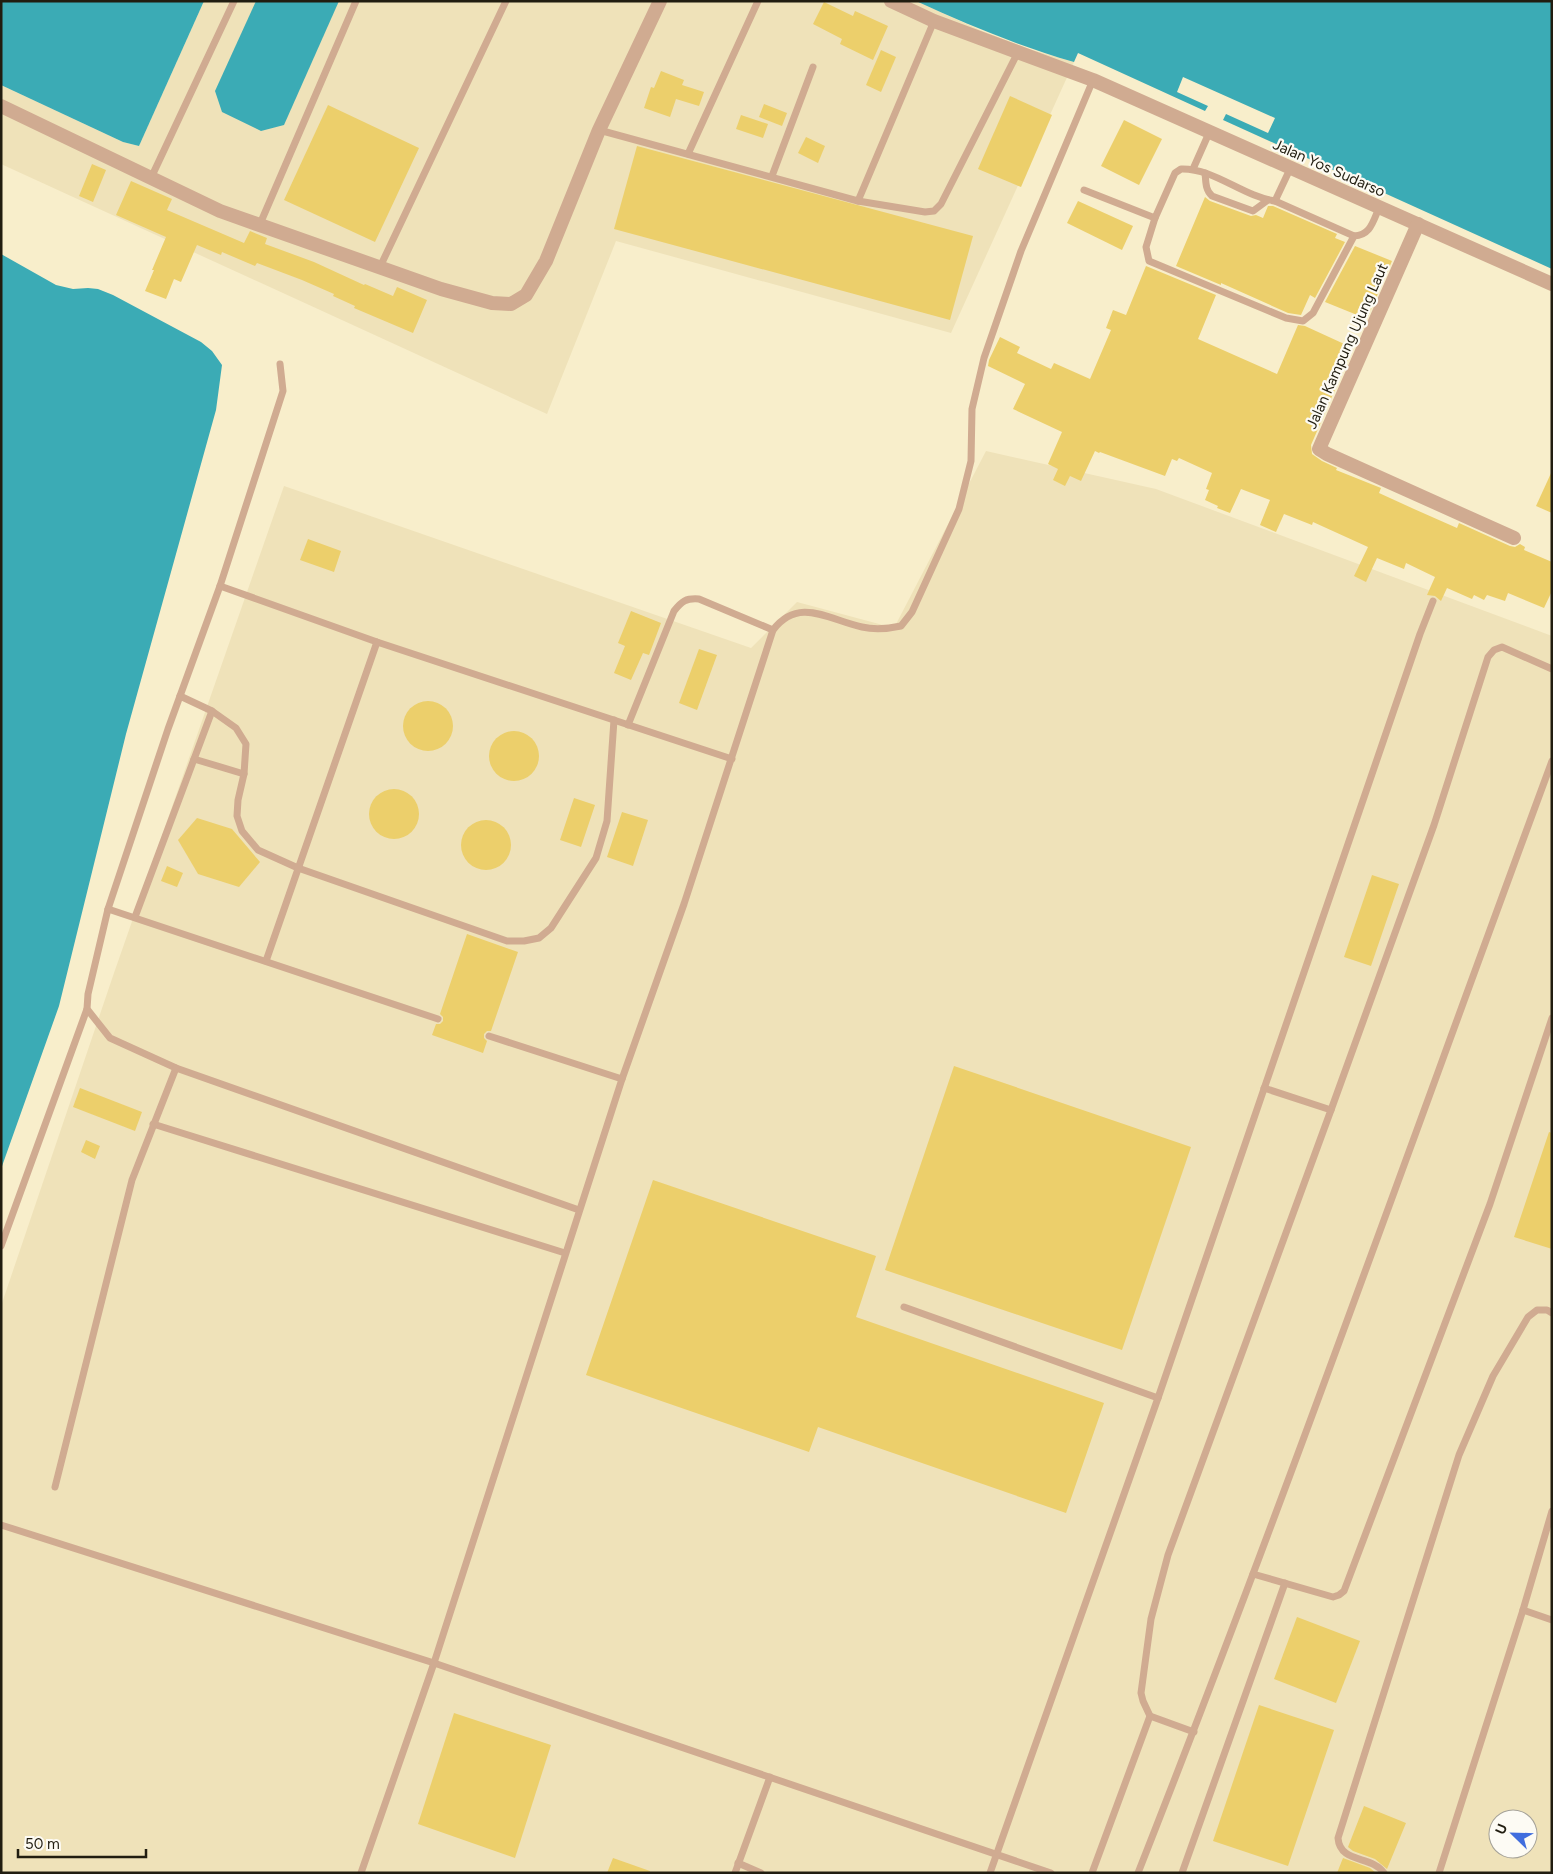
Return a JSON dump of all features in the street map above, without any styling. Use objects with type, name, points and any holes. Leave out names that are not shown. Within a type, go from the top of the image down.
[{"type":"street","points":[[1,106],[220,210],[441,289],[492,303],[511,304],[526,295],[546,260],[599,130],[660,1]]},
{"type":"street","name":"Jalan Yos Sudarso","points":[[891,1],[934,22],[1093,80],[1552,284]]},
{"type":"street","name":"Jalan Kampung Ujung Laut","points":[[1418,224],[1319,449],[1326,454],[1514,538]]},
{"type":"lane","points":[[151,178],[234,1]]},
{"type":"lane","points":[[260,224],[356,1]]},
{"type":"lane","points":[[380,267],[506,1]]},
{"type":"lane","points":[[688,154],[758,1]]},
{"type":"lane","points":[[858,200],[934,22]]},
{"type":"lane","points":[[599,130],[858,200],[926,212],[934,211],[941,204],[1018,52]]},
{"type":"lane","points":[[772,176],[813,67]]},
{"type":"lane","points":[[362,1873],[434,1663],[579,1210],[622,1079],[684,904],[773,630],[784,617],[802,611],[838,619],[861,627],[885,630],[901,626],[912,612],[959,509],[971,461],[972,409],[984,358],[1021,251],[1093,80]]},
{"type":"lane","points":[[1193,169],[1209,133]]},
{"type":"lane","points":[[1354,236],[1313,313],[1303,321],[1294,321],[1149,262],[1146,247],[1155,218],[1175,174],[1180,169],[1193,169],[1205,173],[1354,236],[1362,236],[1368,230],[1379,208]]},
{"type":"lane","points":[[1205,173],[1208,193],[1253,211],[1271,200],[1290,169]]},
{"type":"lane","points":[[1084,190],[1155,218]]},
{"type":"lane","points":[[1,1246],[87,1009],[88,994],[108,908],[180,696],[220,586],[283,391],[280,364]]},
{"type":"lane","points":[[220,586],[377,642],[732,759]]},
{"type":"lane","points":[[628,725],[674,611],[687,598],[699,599],[773,630]]},
{"type":"lane","points":[[990,1873],[1158,1398],[1420,634],[1433,601]]},
{"type":"lane","points":[[266,961],[377,642]]},
{"type":"lane","points":[[1092,1873],[1150,1716],[1141,1693],[1151,1618],[1168,1554],[1434,824],[1488,657],[1494,650],[1502,647],[1552,669]]},
{"type":"lane","points":[[180,696],[212,711],[236,728],[246,744],[244,774],[236,816],[242,830],[258,850],[298,868],[507,942],[524,942],[539,938],[551,928],[596,858],[607,821],[614,720]]},
{"type":"lane","points":[[135,917],[212,711]]},
{"type":"lane","points":[[194,758],[244,774]]},
{"type":"lane","points":[[1138,1873],[1194,1732],[1253,1574],[1552,761]]},
{"type":"lane","points":[[108,908],[438,1019]]},
{"type":"lane","points":[[87,1009],[110,1038],[176,1068],[579,1210]]},
{"type":"lane","points":[[1253,1574],[1333,1597],[1339,1596],[1344,1591],[1490,1204],[1552,1018]]},
{"type":"lane","points":[[489,1036],[622,1079]]},
{"type":"lane","points":[[55,1487],[132,1180],[176,1068]]},
{"type":"lane","points":[[1264,1088],[1331,1110]]},
{"type":"lane","points":[[153,1124],[565,1253]]},
{"type":"lane","points":[[904,1307],[1158,1398]]},
{"type":"lane","points":[[1384,1873],[1370,1862],[1344,1852],[1339,1845],[1338,1838],[1459,1455],[1493,1376],[1528,1317],[1537,1310],[1547,1310],[1552,1314]]},
{"type":"lane","points":[[1439,1873],[1523,1610],[1552,1512]]},
{"type":"lane","points":[[1,1524],[434,1663],[1052,1873]]},
{"type":"lane","points":[[1182,1873],[1285,1583]]},
{"type":"lane","points":[[1523,1610],[1552,1620]]},
{"type":"lane","points":[[1150,1716],[1194,1732]]},
{"type":"lane","points":[[735,1873],[770,1777]]},
{"type":"lane","points":[[738,1863],[761,1873]]},
{"type":"shaded area","points":[[204,1],[916,1],[980,30],[1029,49],[1074,62],[951,333],[616,241],[547,414],[1,164],[1,85],[123,142],[139,146]]},
{"type":"shaded area","points":[[986,451],[1156,489],[1552,636],[1552,1873],[1,1873],[1,1306],[114,973],[284,486],[751,648],[797,602],[894,628]]},
{"type":"water","points":[[1,1],[204,1],[139,146],[123,142],[1,85]]},
{"type":"water","points":[[256,1],[339,1],[284,125],[261,131],[222,112],[215,91]]},
{"type":"water","points":[[916,1],[1552,1],[1552,269],[1223,120],[1226,114],[1268,133],[1275,118],[1183,77],[1177,92],[1208,106],[1205,111],[1078,53],[1074,62],[1054,56],[994,34]]},
{"type":"water","points":[[1,254],[56,285],[73,289],[98,289],[113,295],[201,342],[212,351],[222,365],[216,410],[126,734],[59,1006],[1,1169]]},
{"type":"building","points":[[824,2],[853,16],[855,11],[888,26],[873,60],[840,44],[842,39],[813,24]]},
{"type":"building","points":[[881,50],[896,57],[881,92],[866,85]]},
{"type":"building","points":[[661,71],[684,80],[682,85],[704,92],[699,106],[676,99],[670,117],[644,108],[651,87],[654,88]]},
{"type":"building","points":[[1010,96],[1052,115],[1021,187],[978,169]]},
{"type":"building","points":[[764,104],[787,113],[782,126],[759,117]]},
{"type":"building","points":[[328,105],[419,148],[375,242],[284,200]]},
{"type":"building","points":[[741,115],[768,124],[763,138],[736,129]]},
{"type":"building","points":[[1124,120],[1162,139],[1139,185],[1101,166]]},
{"type":"building","points":[[806,137],[825,146],[818,163],[798,153]]},
{"type":"building","points":[[637,146],[973,236],[950,320],[614,229]]},
{"type":"building","points":[[92,164],[106,170],[93,202],[79,196]]},
{"type":"building","points":[[131,181],[172,199],[167,210],[244,243],[250,231],[267,238],[265,244],[314,262],[364,285],[393,296],[397,287],[427,300],[413,333],[354,308],[355,306],[333,296],[334,294],[302,280],[257,263],[255,266],[222,252],[221,255],[197,245],[181,282],[174,279],[166,299],[145,291],[166,237],[116,215]]},
{"type":"building","points":[[1205,197],[1210,201],[1251,216],[1256,215],[1263,218],[1268,206],[1273,206],[1337,234],[1335,238],[1345,242],[1315,298],[1310,295],[1301,315],[1288,313],[1221,283],[1221,285],[1176,266]]},
{"type":"building","points":[[1078,201],[1133,226],[1122,250],[1067,223]]},
{"type":"building","points":[[1355,246],[1392,261],[1367,319],[1325,302]]},
{"type":"building","points":[[1146,266],[1216,295],[1198,339],[1277,374],[1298,325],[1305,326],[1353,348],[1311,445],[1312,454],[1337,468],[1336,470],[1381,488],[1379,493],[1414,509],[1457,528],[1459,523],[1510,546],[1515,547],[1520,544],[1525,547],[1524,550],[1552,562],[1552,591],[1544,608],[1508,593],[1505,601],[1487,595],[1484,600],[1474,595],[1472,599],[1447,588],[1441,601],[1435,596],[1427,595],[1435,577],[1406,563],[1404,569],[1377,558],[1366,582],[1354,576],[1368,547],[1313,522],[1312,525],[1284,514],[1276,532],[1260,525],[1270,500],[1241,489],[1230,513],[1217,508],[1218,506],[1205,500],[1209,490],[1206,489],[1212,473],[1179,458],[1177,461],[1172,459],[1165,476],[1095,451],[1081,481],[1070,476],[1065,486],[1053,480],[1058,469],[1048,464],[1062,432],[1013,409],[1025,384],[988,366],[989,360],[1000,337],[1020,347],[1017,353],[1051,369],[1054,363],[1090,379],[1111,330],[1106,328],[1113,310],[1126,315]]},
{"type":"building","points":[[1552,471],[1552,513],[1536,506]]},
{"type":"building","points":[[308,539],[341,551],[334,572],[300,560]]},
{"type":"building","points":[[631,611],[661,623],[649,655],[643,653],[631,680],[614,673],[625,646],[618,643]]},
{"type":"building","points":[[699,649],[717,655],[697,710],[679,703]]},
{"type":"building","points":[[428,701],[442,705],[449,712],[453,726],[449,740],[442,747],[428,751],[414,747],[407,740],[403,726],[407,712],[414,705]]},
{"type":"building","points":[[514,731],[523,733],[534,742],[539,756],[537,765],[528,776],[514,781],[505,779],[494,770],[489,756],[491,747],[500,736]]},
{"type":"building","points":[[394,789],[408,793],[415,800],[419,814],[415,828],[408,835],[394,839],[380,835],[373,828],[369,814],[373,800],[380,793]]},
{"type":"building","points":[[574,798],[595,805],[581,847],[560,840]]},
{"type":"building","points":[[622,812],[648,820],[633,866],[607,857]]},
{"type":"building","points":[[197,818],[232,829],[260,862],[239,887],[198,874],[178,840]]},
{"type":"building","points":[[486,820],[495,822],[506,831],[511,845],[509,854],[500,865],[486,870],[477,868],[466,859],[461,845],[463,836],[472,825]]},
{"type":"building","points":[[167,866],[183,873],[177,887],[161,881]]},
{"type":"building","points":[[1372,875],[1399,884],[1371,966],[1344,957]]},
{"type":"building","points":[[467,934],[518,952],[491,1031],[487,1031],[484,1034],[484,1038],[487,1041],[483,1053],[432,1035],[436,1024],[440,1024],[443,1021],[443,1017],[440,1014]]},
{"type":"building","points":[[954,1066],[1191,1147],[1122,1350],[885,1270]]},
{"type":"building","points":[[80,1088],[142,1112],[135,1131],[73,1107]]},
{"type":"building","points":[[1549,1132],[1552,1133],[1552,1249],[1514,1237]]},
{"type":"building","points":[[86,1140],[100,1146],[95,1159],[81,1152]]},
{"type":"building","points":[[653,1180],[876,1256],[856,1317],[1104,1403],[1066,1513],[818,1427],[809,1452],[586,1375]]},
{"type":"building","points":[[1297,1617],[1360,1641],[1336,1703],[1274,1679]]},
{"type":"building","points":[[1259,1705],[1334,1730],[1288,1866],[1213,1841]]},
{"type":"building","points":[[454,1713],[551,1745],[515,1858],[418,1824]]},
{"type":"building","points":[[1364,1806],[1406,1823],[1387,1869],[1375,1859],[1353,1851],[1348,1847]]},
{"type":"building","points":[[613,1858],[650,1871],[650,1873],[607,1873]]},
{"type":"building","points":[[1343,1858],[1370,1868],[1376,1873],[1337,1873]]}]
